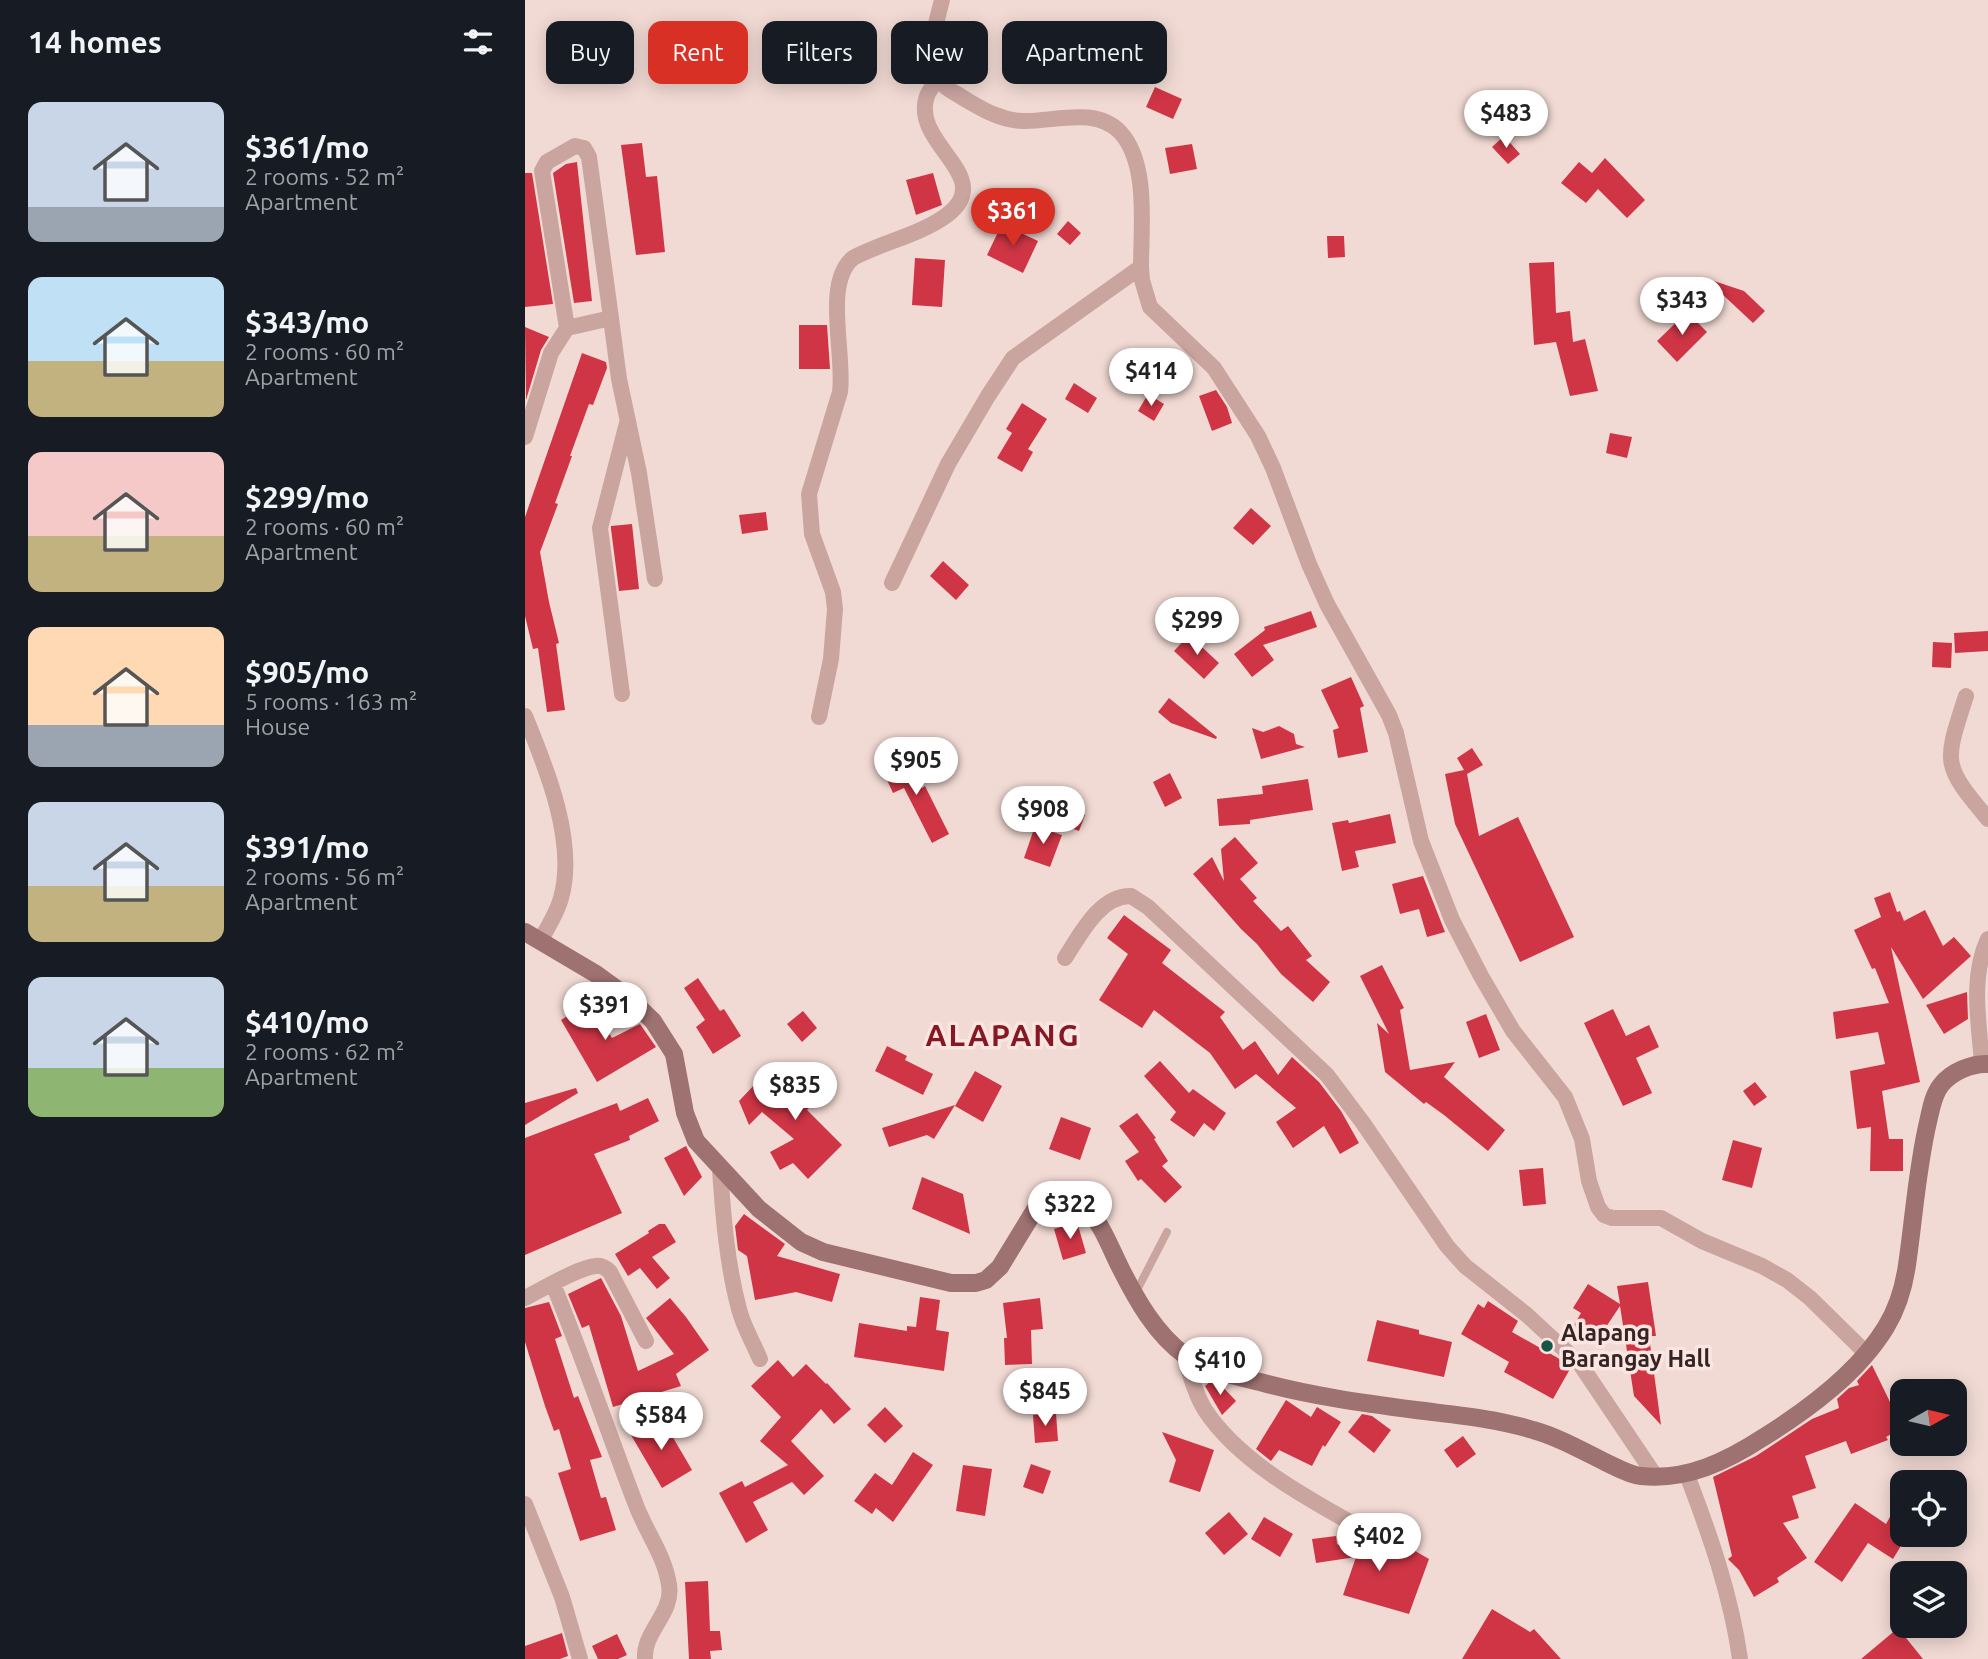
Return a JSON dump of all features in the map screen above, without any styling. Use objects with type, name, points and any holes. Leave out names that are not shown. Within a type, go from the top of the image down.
[{"type":"main road","points":[[532,937],[596,975],[629,998],[653,1021],[674,1054],[689,1126],[704,1152],[759,1209],[801,1242],[823,1252],[951,1283],[976,1283],[994,1274],[1036,1208],[1052,1197],[1073,1198],[1095,1219],[1156,1328],[1184,1355],[1224,1373],[1288,1390],[1336,1400],[1515,1425],[1543,1433],[1637,1476],[1687,1475],[1744,1450],[1812,1405],[1866,1353],[1886,1327],[1899,1299],[1907,1267],[1917,1176],[1933,1101],[1941,1084],[1954,1074],[1985,1064]]},
{"type":"street","points":[[938,21],[942,0]]},
{"type":"street","points":[[819,717],[831,659],[835,609],[833,592],[812,534],[809,494],[841,392],[837,284],[844,265],[852,258],[938,221],[964,197],[960,175],[930,132],[926,118],[924,107],[927,94],[934,84]]},
{"type":"street","points":[[943,84],[998,117],[1024,121],[1082,117],[1098,119],[1120,132],[1129,145],[1139,176],[1142,280],[1150,307],[1214,368],[1244,413],[1273,468],[1316,580],[1389,715],[1396,733],[1421,841],[1452,920],[1513,1031],[1565,1097],[1583,1139],[1589,1181],[1604,1215],[1612,1218],[1661,1217],[1702,1241],[1762,1266],[1787,1280],[1810,1298],[1866,1353]]},
{"type":"street","points":[[525,437],[551,353],[567,328],[542,171],[547,162],[575,146],[584,148],[589,157],[618,379],[639,472],[655,579]]},
{"type":"street","points":[[892,583],[948,464],[1013,358],[1141,267]]},
{"type":"street","points":[[567,328],[611,317]]},
{"type":"street","points":[[622,694],[600,528],[627,420]]},
{"type":"street","points":[[1966,696],[1952,740],[1952,768],[1962,788],[1988,819]]},
{"type":"street","points":[[525,716],[549,774],[556,799],[565,876],[561,897],[552,920],[532,937]]},
{"type":"street","points":[[1065,958],[1094,917],[1114,899],[1131,896],[1148,907],[1327,1075],[1447,1246],[1465,1266],[1527,1315],[1580,1364],[1656,1477]]},
{"type":"street","points":[[1985,1064],[1977,1009],[1978,968],[1988,939]]},
{"type":"street","points":[[720,1169],[735,1291],[744,1325],[760,1359]]},
{"type":"street","points":[[525,1298],[592,1266],[604,1267],[610,1272],[646,1340]]},
{"type":"street","points":[[553,1284],[584,1360],[641,1518],[664,1566],[669,1585],[667,1606],[648,1637],[644,1650],[645,1659]]},
{"type":"street","points":[[1184,1355],[1204,1409],[1237,1446],[1304,1496],[1364,1530]]},
{"type":"street","points":[[1687,1475],[1724,1581],[1735,1622],[1740,1659]]},
{"type":"street","points":[[525,1504],[562,1597],[580,1659]]},
{"type":"lane","points":[[1135,1294],[1167,1232]]},
{"type":"building","points":[[1155,87],[1182,99],[1173,119],[1146,107]]},
{"type":"building","points":[[1504,136],[1520,154],[1508,164],[1492,147]]},
{"type":"building","points":[[642,143],[646,177],[657,176],[665,252],[636,255],[621,145]]},
{"type":"building","points":[[1192,144],[1197,169],[1170,174],[1165,148]]},
{"type":"building","points":[[1605,158],[1645,200],[1627,218],[1598,189],[1586,203],[1561,183],[1579,162],[1592,173]]},
{"type":"building","points":[[577,162],[592,301],[574,303],[553,173],[566,164]]},
{"type":"building","points":[[525,173],[532,173],[553,304],[525,307]]},
{"type":"building","points":[[933,173],[942,205],[916,215],[906,180]]},
{"type":"building","points":[[1068,221],[1081,233],[1070,245],[1057,234]]},
{"type":"building","points":[[1002,224],[1038,241],[1023,273],[987,255]]},
{"type":"building","points":[[1327,236],[1344,236],[1345,257],[1328,258]]},
{"type":"building","points":[[915,258],[945,260],[942,307],[912,305]]},
{"type":"building","points":[[1554,262],[1556,313],[1570,311],[1573,342],[1585,339],[1598,391],[1570,396],[1556,342],[1534,345],[1529,263]]},
{"type":"building","points":[[1705,278],[1744,291],[1765,311],[1753,323]]},
{"type":"building","points":[[1687,312],[1707,332],[1677,362],[1657,341]]},
{"type":"building","points":[[799,325],[827,325],[830,369],[799,369]]},
{"type":"building","points":[[525,327],[549,337],[541,350],[526,400]]},
{"type":"building","points":[[582,353],[606,362],[607,368],[593,405],[589,404],[570,456],[555,503],[558,504],[540,552],[559,643],[556,644],[565,710],[547,712],[538,648],[533,649],[525,616],[525,517]]},
{"type":"building","points":[[1074,383],[1097,398],[1088,413],[1065,399]]},
{"type":"building","points":[[1216,390],[1227,407],[1232,423],[1212,431],[1199,396]]},
{"type":"building","points":[[1148,394],[1164,404],[1154,421],[1138,411]]},
{"type":"building","points":[[1022,403],[1047,419],[1028,449],[1033,452],[1022,472],[997,458],[1012,433],[1006,429]]},
{"type":"building","points":[[1610,433],[1632,437],[1627,458],[1606,453]]},
{"type":"building","points":[[1251,508],[1271,526],[1253,545],[1233,528]]},
{"type":"building","points":[[766,512],[768,530],[742,534],[739,515]]},
{"type":"building","points":[[632,524],[639,589],[619,591],[611,526]]},
{"type":"building","points":[[943,561],[969,585],[956,600],[930,576]]},
{"type":"building","points":[[1311,611],[1317,627],[1263,645],[1274,660],[1252,677],[1234,654],[1265,630],[1264,627]]},
{"type":"building","points":[[1988,631],[1988,651],[1955,653],[1954,633]]},
{"type":"building","points":[[1189,635],[1219,663],[1204,679],[1174,651]]},
{"type":"building","points":[[1933,642],[1952,643],[1951,668],[1932,667]]},
{"type":"building","points":[[1351,677],[1364,706],[1360,708],[1368,752],[1338,758],[1333,730],[1339,728],[1321,690]]},
{"type":"building","points":[[1169,698],[1217,737],[1216,739],[1171,723],[1158,712]]},
{"type":"building","points":[[1279,726],[1294,734],[1296,744],[1305,747],[1261,759],[1252,728],[1263,732]]},
{"type":"building","points":[[1472,748],[1483,765],[1467,774],[1479,836],[1518,817],[1574,937],[1520,962],[1455,824],[1445,774],[1464,770],[1457,758]]},
{"type":"building","points":[[909,757],[922,788],[925,786],[949,834],[932,843],[904,788],[893,793],[882,769]]},
{"type":"building","points":[[1170,773],[1182,798],[1165,807],[1153,782]]},
{"type":"building","points":[[1308,779],[1313,810],[1250,820],[1250,824],[1219,826],[1217,799],[1263,794],[1262,786]]},
{"type":"building","points":[[1058,805],[1085,815],[1079,831],[1052,821]]},
{"type":"building","points":[[1390,814],[1396,843],[1355,851],[1359,867],[1342,871],[1332,823],[1348,820],[1349,823]]},
{"type":"building","points":[[1035,826],[1062,835],[1050,867],[1024,858]]},
{"type":"building","points":[[1235,837],[1258,863],[1240,879],[1257,898],[1253,901],[1281,931],[1288,926],[1312,956],[1306,960],[1330,982],[1313,1002],[1281,974],[1193,874],[1212,857],[1224,881],[1221,849]]},
{"type":"building","points":[[1423,876],[1445,932],[1427,937],[1419,909],[1400,914],[1392,884]]},
{"type":"building","points":[[1890,892],[1897,912],[1900,911],[1904,921],[1925,910],[1943,946],[1954,937],[1971,956],[1923,999],[1891,947],[1920,1082],[1882,1091],[1889,1139],[1903,1139],[1903,1171],[1870,1171],[1871,1127],[1857,1129],[1850,1071],[1885,1064],[1878,1032],[1836,1039],[1833,1012],[1889,1003],[1875,968],[1872,969],[1854,930],[1881,917],[1874,898]]},
{"type":"building","points":[[1124,915],[1171,950],[1162,963],[1225,1012],[1220,1017],[1243,1050],[1255,1041],[1278,1075],[1292,1057],[1319,1082],[1341,1111],[1359,1143],[1340,1154],[1324,1126],[1293,1148],[1276,1122],[1296,1108],[1256,1074],[1235,1089],[1210,1053],[1154,1010],[1142,1028],[1099,1000],[1128,954],[1107,938]]},
{"type":"building","points":[[1382,965],[1404,1008],[1400,1010],[1410,1070],[1455,1062],[1444,1077],[1505,1130],[1488,1151],[1385,1072],[1377,1023],[1389,1034],[1360,976]]},
{"type":"building","points":[[698,978],[720,1011],[724,1009],[741,1036],[713,1054],[696,1027],[705,1020],[684,988]]},
{"type":"building","points":[[1967,992],[1968,1019],[1944,1034],[1926,1005]]},
{"type":"building","points":[[590,1002],[612,1038],[640,1024],[656,1047],[597,1082],[561,1020]]},
{"type":"building","points":[[1613,1009],[1626,1036],[1649,1025],[1659,1047],[1636,1058],[1652,1093],[1623,1106],[1584,1023]]},
{"type":"building","points":[[803,1011],[817,1028],[802,1042],[787,1024]]},
{"type":"building","points":[[1486,1014],[1500,1050],[1479,1058],[1466,1022]]},
{"type":"building","points":[[887,1046],[907,1056],[905,1060],[933,1074],[923,1095],[875,1071]]},
{"type":"building","points":[[1160,1061],[1189,1093],[1193,1089],[1226,1113],[1214,1131],[1204,1123],[1194,1137],[1170,1120],[1176,1112],[1144,1076]]},
{"type":"building","points":[[809,1065],[830,1086],[807,1110],[842,1145],[808,1179],[793,1163],[780,1170],[770,1152],[794,1139],[762,1112],[749,1125],[739,1101],[757,1082],[776,1099]]},
{"type":"building","points":[[975,1071],[1002,1086],[983,1122],[955,1106]]},
{"type":"building","points":[[1755,1082],[1767,1097],[1754,1106],[1743,1091]]},
{"type":"building","points":[[576,1088],[578,1093],[525,1125],[525,1103]]},
{"type":"building","points":[[648,1098],[659,1121],[629,1136],[630,1140],[594,1154],[622,1213],[525,1255],[525,1138],[617,1103],[620,1111]]},
{"type":"building","points":[[955,1105],[934,1139],[927,1135],[889,1147],[882,1128]]},
{"type":"building","points":[[1137,1113],[1156,1138],[1154,1139],[1168,1161],[1162,1166],[1182,1187],[1165,1203],[1141,1179],[1138,1181],[1125,1161],[1139,1152],[1119,1126]]},
{"type":"building","points":[[1061,1117],[1091,1128],[1080,1160],[1049,1149]]},
{"type":"building","points":[[1733,1140],[1762,1148],[1752,1188],[1722,1180]]},
{"type":"building","points":[[686,1146],[702,1177],[684,1196],[664,1158]]},
{"type":"building","points":[[1543,1168],[1546,1204],[1523,1206],[1519,1170]]},
{"type":"building","points":[[922,1177],[963,1194],[970,1234],[912,1209]]},
{"type":"building","points":[[744,1214],[785,1244],[777,1256],[840,1274],[832,1302],[796,1292],[755,1300],[747,1256],[738,1250],[735,1226]]},
{"type":"building","points":[[1077,1222],[1086,1253],[1063,1260],[1054,1229]]},
{"type":"building","points":[[659,1224],[665,1224],[676,1242],[652,1257],[670,1278],[657,1289],[640,1268],[628,1276],[615,1254]]},
{"type":"building","points":[[601,1278],[621,1316],[638,1371],[674,1354],[646,1318],[670,1298],[686,1317],[709,1350],[676,1374],[681,1386],[613,1407],[589,1325],[582,1328],[568,1294]]},
{"type":"building","points":[[1648,1282],[1656,1336],[1649,1336],[1661,1425],[1634,1396],[1620,1306],[1596,1342],[1573,1327],[1581,1313],[1573,1308],[1588,1284],[1620,1304],[1617,1286]]},
{"type":"building","points":[[920,1297],[940,1300],[936,1330],[949,1332],[944,1371],[854,1357],[859,1323],[907,1331],[907,1326],[916,1327]]},
{"type":"building","points":[[1040,1298],[1043,1329],[1031,1330],[1032,1364],[1005,1365],[1004,1338],[1007,1338],[1003,1303]]},
{"type":"building","points":[[1488,1301],[1518,1321],[1512,1332],[1558,1358],[1570,1369],[1553,1399],[1504,1372],[1509,1362],[1461,1334],[1478,1304],[1484,1308]]},
{"type":"building","points":[[549,1302],[562,1336],[555,1339],[574,1398],[578,1396],[602,1457],[590,1460],[601,1498],[606,1497],[616,1530],[580,1541],[558,1473],[571,1469],[559,1429],[554,1431],[525,1342],[525,1308]]},
{"type":"building","points":[[1377,1320],[1419,1330],[1419,1334],[1452,1342],[1444,1377],[1367,1361]]},
{"type":"building","points":[[778,1360],[793,1377],[806,1364],[851,1409],[834,1424],[821,1409],[791,1441],[824,1476],[804,1495],[792,1482],[753,1502],[768,1530],[746,1543],[719,1493],[742,1481],[745,1487],[788,1465],[760,1441],[781,1417],[751,1386]]},
{"type":"building","points":[[1872,1365],[1890,1402],[1890,1435],[1886,1437],[1888,1440],[1851,1454],[1846,1441],[1805,1456],[1816,1488],[1792,1496],[1799,1518],[1783,1523],[1807,1558],[1777,1578],[1779,1582],[1754,1597],[1739,1570],[1728,1559],[1732,1556],[1713,1477],[1756,1456],[1812,1419],[1839,1408],[1837,1399],[1849,1388],[1859,1385],[1857,1381]]},
{"type":"building","points":[[1211,1381],[1219,1383],[1236,1401],[1222,1415],[1205,1386]]},
{"type":"building","points":[[1286,1400],[1311,1417],[1317,1407],[1341,1422],[1325,1447],[1323,1445],[1312,1466],[1279,1450],[1271,1461],[1256,1449]]},
{"type":"building","points":[[885,1407],[903,1426],[885,1443],[867,1425]]},
{"type":"building","points":[[1056,1413],[1058,1441],[1035,1443],[1033,1415]]},
{"type":"building","points":[[1362,1414],[1372,1416],[1391,1430],[1374,1453],[1348,1432]]},
{"type":"building","points":[[661,1417],[692,1470],[662,1488],[631,1435]]},
{"type":"building","points":[[1162,1432],[1214,1450],[1200,1492],[1169,1482],[1176,1460]]},
{"type":"building","points":[[1463,1436],[1476,1454],[1457,1468],[1444,1450]]},
{"type":"building","points":[[913,1452],[933,1465],[893,1522],[876,1508],[872,1514],[854,1501],[875,1473],[892,1485]]},
{"type":"building","points":[[1031,1464],[1051,1471],[1043,1494],[1023,1487]]},
{"type":"building","points":[[963,1465],[992,1469],[985,1516],[956,1511]]},
{"type":"building","points":[[1855,1503],[1886,1524],[1890,1517],[1890,1547],[1900,1547],[1893,1559],[1868,1543],[1842,1582],[1814,1562]]},
{"type":"building","points":[[1229,1512],[1248,1534],[1224,1555],[1205,1533]]},
{"type":"building","points":[[1264,1517],[1293,1534],[1280,1557],[1251,1539]]},
{"type":"building","points":[[1336,1536],[1337,1544],[1382,1561],[1391,1537],[1429,1559],[1409,1614],[1343,1595],[1356,1557],[1316,1563],[1312,1539]]},
{"type":"building","points":[[708,1581],[710,1631],[720,1631],[722,1650],[710,1651],[711,1659],[689,1659],[685,1582]]},
{"type":"building","points":[[1492,1609],[1530,1632],[1534,1629],[1561,1659],[1462,1659]]},
{"type":"building","points":[[562,1633],[568,1656],[560,1659],[525,1659],[525,1646]]},
{"type":"building","points":[[617,1634],[627,1655],[618,1659],[598,1659],[592,1646]]},
{"type":"building","points":[[1890,1635],[1890,1638],[1906,1638],[1923,1659],[1861,1659]]},
{"type":"place","name":"Alapang Barangay Hall","points":[[1547,1346]]},
{"type":"district","name":"ALAPANG","points":[[1003,1036]]}]
